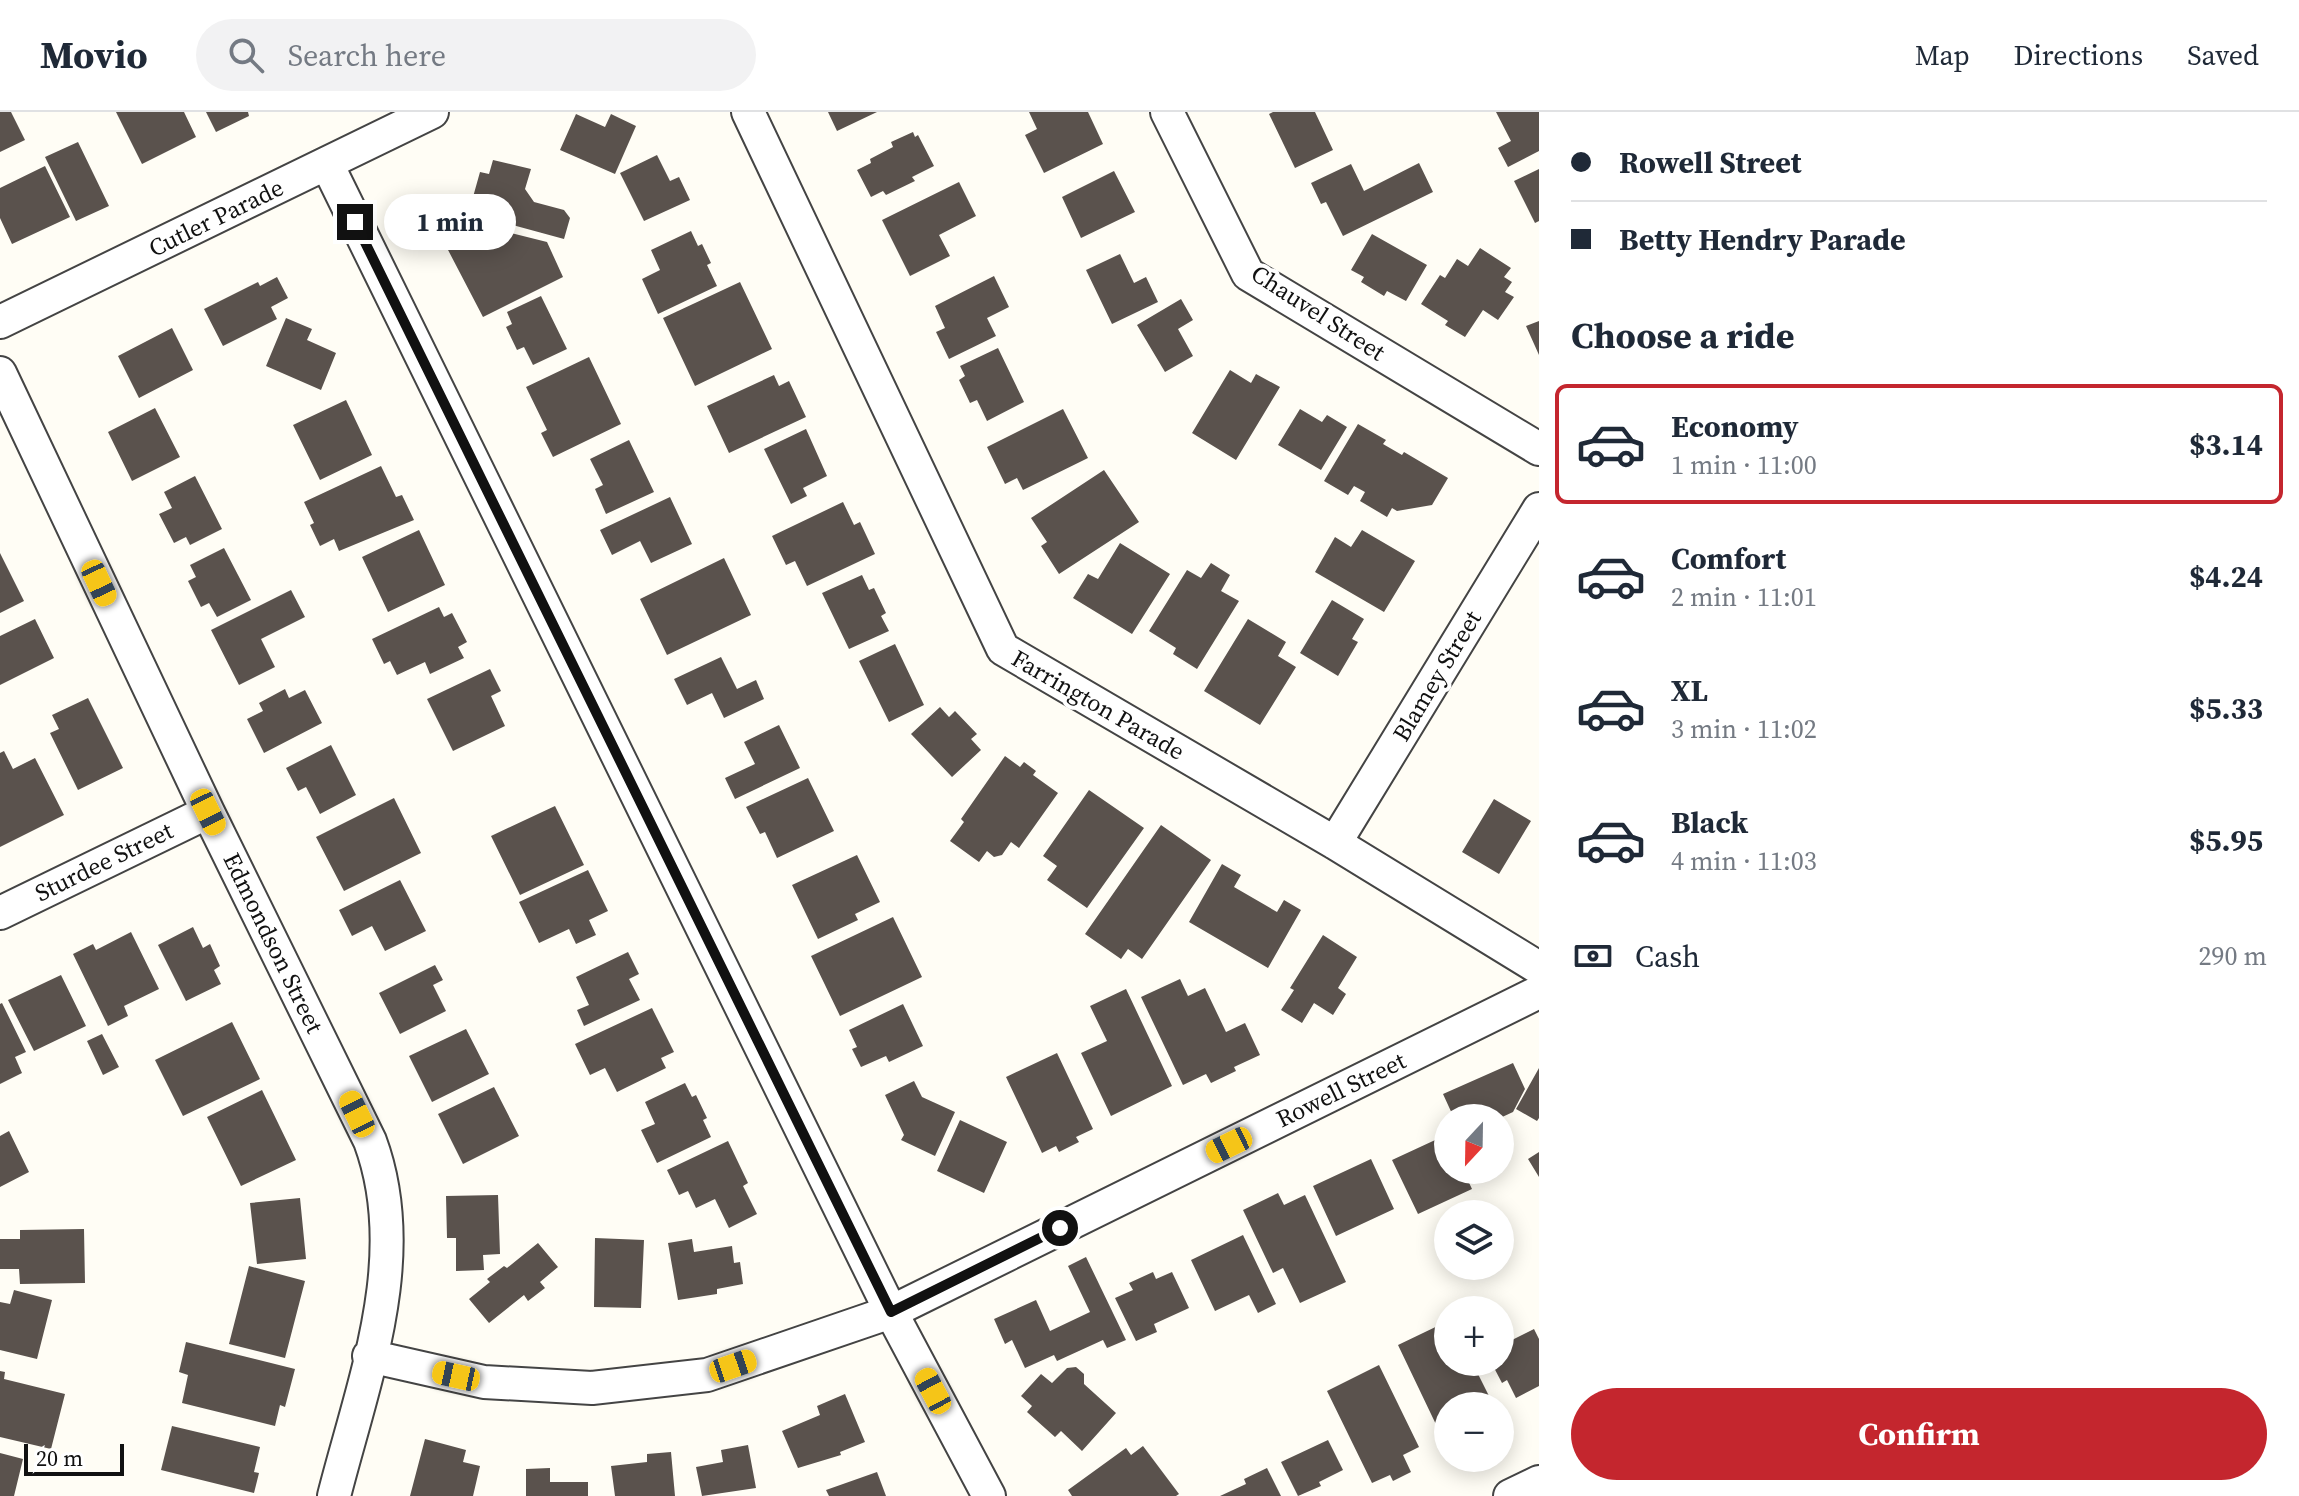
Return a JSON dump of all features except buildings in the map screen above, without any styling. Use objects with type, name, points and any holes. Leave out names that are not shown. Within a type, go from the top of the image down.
[{"type":"street","name":"Cutler Parade","points":[[0,322],[432,112]]},
{"type":"street","name":"Farrington Parade","points":[[748,112],[1003,649],[1335,843],[1539,968]]},
{"type":"street","name":"Chauvel Street","points":[[1167,112],[1248,274],[1539,449]]},
{"type":"street","points":[[327,164],[891,1312],[989,1496]]},
{"type":"street","name":"Edmondson Street","points":[[0,373],[9,416],[208,812],[370,1141],[380,1168],[386,1199],[388,1259],[369,1356],[334,1496]]},
{"type":"street","name":"Blamey Street","points":[[1335,843],[1539,509]]},
{"type":"street","name":"Sturdee Street","points":[[0,913],[208,812]]},
{"type":"street","name":"Rowell Street","points":[[369,1356],[484,1382],[592,1388],[707,1375],[891,1312],[1539,992]]},
{"type":"street","points":[[1510,1496],[1539,1482]]},
{"type":"route","points":[[355,222],[891,1312],[1060,1228]]}]
